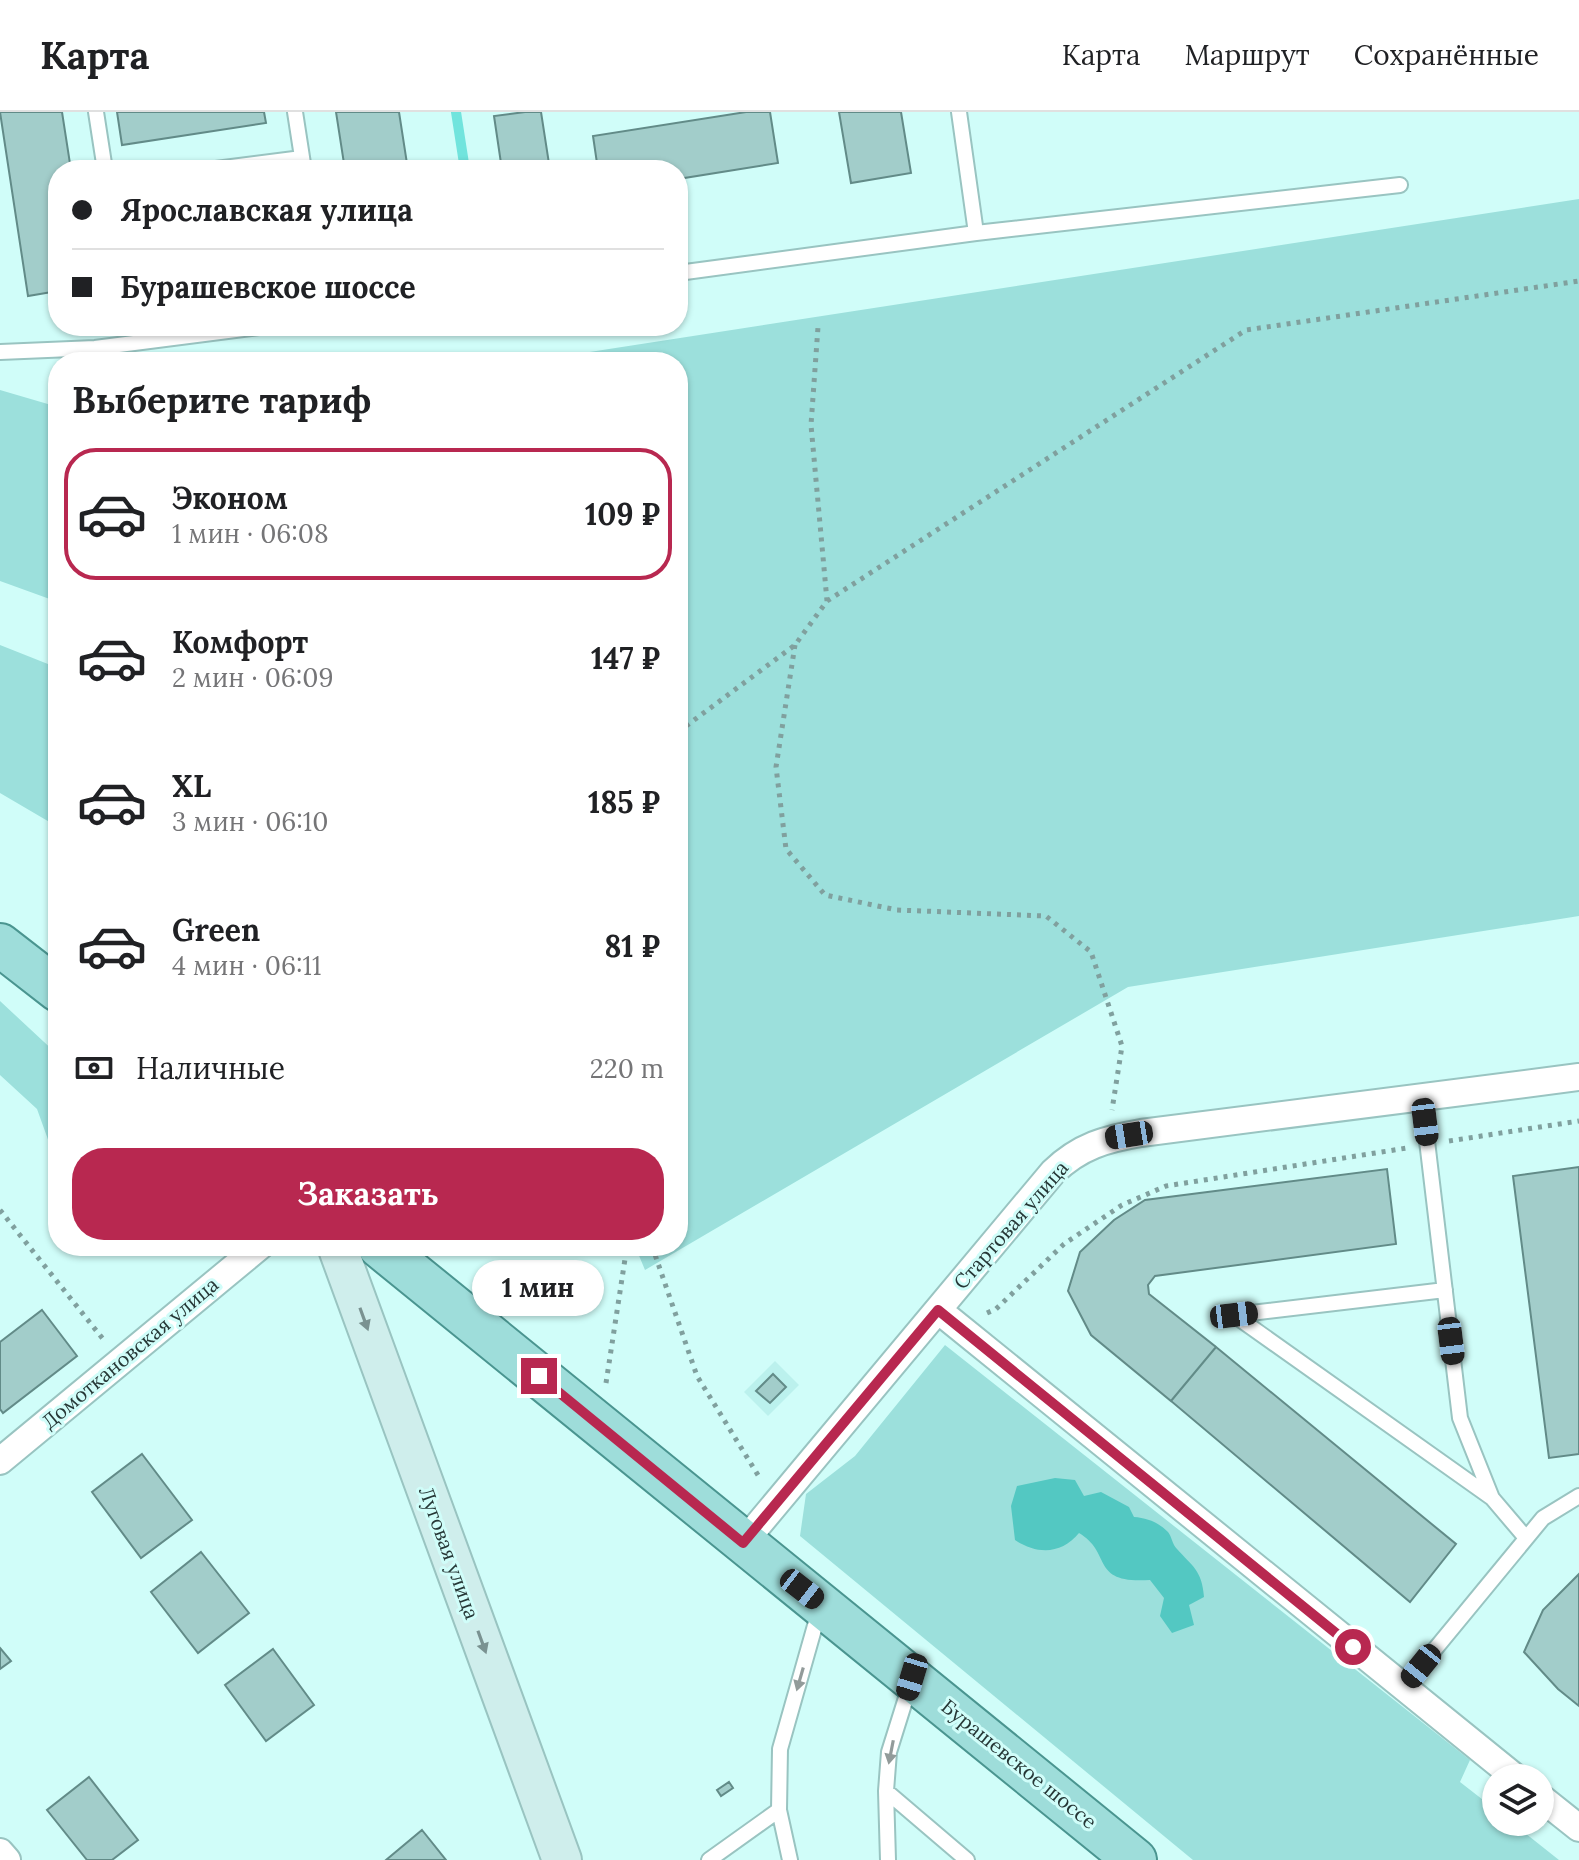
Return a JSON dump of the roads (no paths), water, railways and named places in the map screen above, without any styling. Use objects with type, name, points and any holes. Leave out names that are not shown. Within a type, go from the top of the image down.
[{"type":"main road","points":[[0,945],[48,982]]},
{"type":"main road","name":"Бурашевское шоссе","points":[[391,1256],[1135,1860]]},
{"type":"street","name":"Стартовая улица","points":[[743,1543],[947,1317],[1053,1172],[1075,1154],[1100,1141],[1141,1133],[1579,1077]]},
{"type":"street","name":"Домоткановская улица","points":[[0,1461],[248,1256]]},
{"type":"street","name":"Луговая улица","points":[[341,1256],[562,1860]]},
{"type":"street","points":[[947,1317],[1498,1764]]},
{"type":"street","points":[[1554,1808],[1579,1828]]},
{"type":"street","points":[[0,1852],[7,1860]]},
{"type":"lane","points":[[96,112],[103,160]]},
{"type":"lane","points":[[295,112],[302,160]]},
{"type":"lane","points":[[959,112],[976,233]]},
{"type":"lane","points":[[688,272],[976,233],[1400,185]]},
{"type":"lane","points":[[0,352],[95,348],[189,336]]},
{"type":"lane","points":[[1422,1099],[1460,1418],[1492,1498]]},
{"type":"lane","points":[[1445,1290],[1234,1315],[1492,1498],[1526,1538]]},
{"type":"lane","points":[[1403,1688],[1543,1518],[1579,1496]]},
{"type":"lane","points":[[790,1860],[779,1810],[780,1749],[822,1604]]},
{"type":"lane","points":[[888,1860],[886,1791],[889,1752],[912,1677]]},
{"type":"lane","points":[[886,1791],[967,1860]]},
{"type":"lane","points":[[709,1860],[779,1810]]},
{"type":"waterway","points":[[456,112],[463,160]]}]
